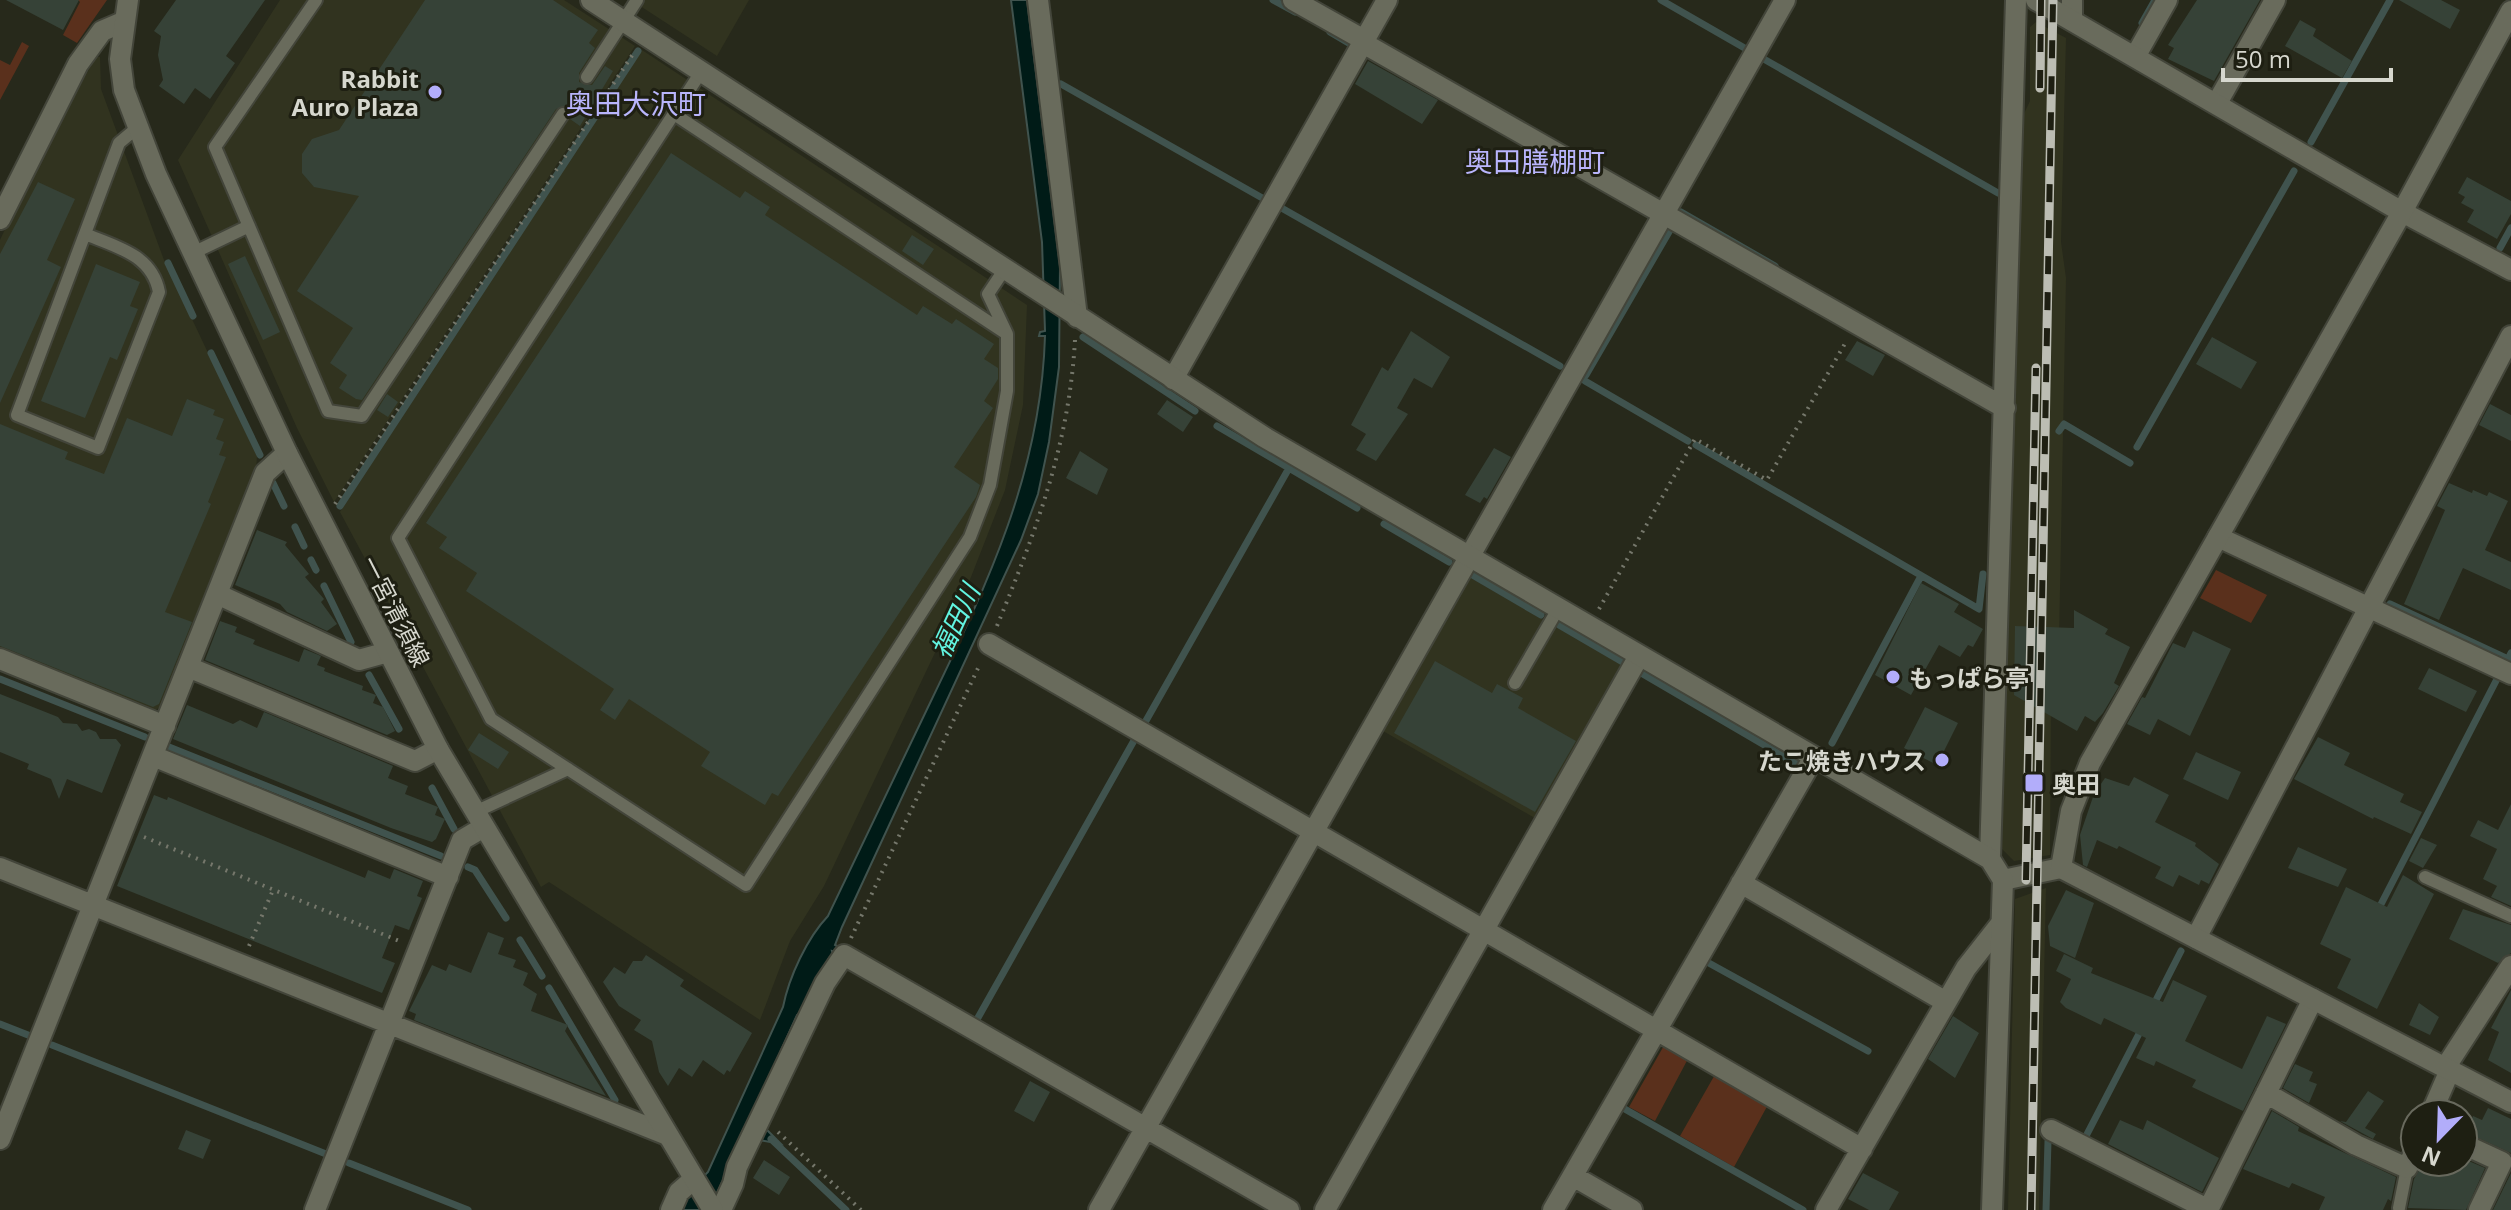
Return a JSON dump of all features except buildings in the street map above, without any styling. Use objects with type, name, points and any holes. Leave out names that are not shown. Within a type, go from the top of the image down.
[{"type":"street","name":"一宮清須線","points":[[128,0],[120,59],[124,90],[193,253],[287,453],[438,749],[665,1134],[715,1209]]},
{"type":"street","points":[[591,0],[1264,437],[1990,859],[2003,880],[1999,926],[1992,1210]]},
{"type":"street","points":[[1038,0],[1074,315]]},
{"type":"street","points":[[1293,0],[2005,408]]},
{"type":"street","points":[[1173,379],[1387,0]]},
{"type":"street","points":[[1099,1210],[1785,0]]},
{"type":"street","points":[[1990,859],[2016,0]]},
{"type":"street","points":[[2036,0],[2072,10],[2136,55],[2217,103],[2402,212],[2511,270]]},
{"type":"street","points":[[2136,55],[2167,0]]},
{"type":"street","points":[[2217,103],[2275,0]]},
{"type":"street","points":[[2061,868],[2071,811],[2090,763],[2402,212],[2511,8],[2503,0]]},
{"type":"street","points":[[0,219],[78,64],[102,31],[123,22]]},
{"type":"street","points":[[2196,938],[2511,336]]},
{"type":"street","points":[[0,1139],[265,473],[287,453]]},
{"type":"street","points":[[2218,537],[2511,674]]},
{"type":"street","points":[[217,594],[359,660],[388,652]]},
{"type":"street","points":[[989,644],[1862,1149]]},
{"type":"street","points":[[1325,1210],[1639,656]]},
{"type":"street","points":[[0,659],[165,726]]},
{"type":"street","points":[[188,667],[415,761],[438,749]]},
{"type":"street","points":[[153,756],[448,877]]},
{"type":"street","points":[[1553,1210],[1814,757]]},
{"type":"street","points":[[315,1210],[462,840],[480,820]]},
{"type":"street","points":[[0,868],[665,1134]]},
{"type":"street","points":[[2003,880],[2061,868],[2511,1102]]},
{"type":"street","points":[[1741,883],[1946,1002]]},
{"type":"street","points":[[1826,1210],[1966,968],[1999,926]]},
{"type":"street","points":[[715,1209],[825,983],[844,955],[1289,1210]]},
{"type":"street","points":[[2437,1098],[2448,1069],[2511,966]]},
{"type":"street","points":[[2051,1130],[2208,1210],[2313,999]]},
{"type":"street","points":[[2266,1093],[2356,1145],[2399,1156]]},
{"type":"street","points":[[2479,1151],[2502,1162],[2479,1210]]},
{"type":"street","points":[[1573,1176],[1632,1210]]},
{"type":"street","points":[[671,1210],[679,1192],[694,1180]]},
{"type":"lane","points":[[316,0],[215,147],[328,411],[362,416],[563,114]]},
{"type":"lane","points":[[587,77],[637,0]]},
{"type":"lane","points":[[701,72],[398,538],[491,719],[746,885],[970,537],[990,485],[1007,391],[1007,334],[988,294],[1004,270]]},
{"type":"lane","points":[[674,114],[1007,334]]},
{"type":"lane","points":[[85,234],[138,256],[156,276],[159,292],[98,448],[17,415],[119,143],[138,127]]},
{"type":"lane","points":[[193,253],[249,226]]},
{"type":"lane","points":[[1515,683],[1558,609]]},
{"type":"lane","points":[[480,820],[568,769]]},
{"type":"lane","points":[[2425,877],[2511,916]]},
{"type":"lane","points":[[2399,1208],[2406,1178]]},
{"type":"path","points":[[322,524],[645,36]]},
{"type":"path","points":[[1589,627],[1695,439],[1767,480],[1857,324]]},
{"type":"path","points":[[124,829],[419,949]]},
{"type":"path","points":[[241,964],[273,890]]},
{"type":"path","points":[[757,1125],[861,1210]]},
{"type":"shaded area","points":[[78,0],[107,0],[77,43],[63,35],[80,2]]},
{"type":"shaded area","points":[[280,0],[564,0],[635,46],[334,502],[297,428],[178,160]]},
{"type":"shaded area","points":[[631,0],[749,0],[717,56]]},
{"type":"shaded area","points":[[2036,22],[2066,38],[2061,242],[2066,278],[2058,694],[2051,695],[2050,855],[2014,861],[2002,849],[2020,122],[2030,101],[2030,27]]},
{"type":"shaded area","points":[[22,42],[29,46],[0,100],[0,60],[10,65]]},
{"type":"shaded area","points":[[642,50],[1027,305],[1023,405],[1005,490],[971,577],[824,886],[790,941],[760,1020],[549,882],[541,887],[340,512]]},
{"type":"shaded area","points":[[96,57],[100,57],[101,89],[164,260],[257,456],[256,471],[161,707],[149,713],[0,653],[0,240],[34,167]]},
{"type":"shaded area","points":[[2216,570],[2267,595],[2251,623],[2200,598]]},
{"type":"shaded area","points":[[1469,577],[1627,668],[1540,821],[1383,731]]},
{"type":"shaded area","points":[[2046,888],[2039,1210],[2008,1210],[2015,899]]},
{"type":"shaded area","points":[[1666,1042],[1690,1055],[1655,1121],[1629,1107]]},
{"type":"shaded area","points":[[1717,1071],[1770,1101],[1734,1167],[1680,1136]]},
{"type":"water","points":[[1011,0],[1027,0],[1060,266],[1059,367],[1038,494],[1021,540],[842,927],[835,945],[841,948],[838,953],[832,951],[834,959],[829,958],[807,1006],[797,1015],[752,1115],[781,1144],[759,1140],[743,1130],[707,1210],[682,1210],[683,1197],[708,1172],[783,1007],[800,958],[828,916],[972,614],[1008,526],[1022,480],[1034,434],[1041,386],[1045,336],[1039,336],[1040,332],[1045,331],[1042,242]]},
{"type":"waterway","points":[[1273,0],[1295,12]]},
{"type":"waterway","points":[[1661,0],[1748,50]]},
{"type":"waterway","points":[[2142,23],[2155,0]]},
{"type":"waterway","points":[[2311,142],[2390,0]]},
{"type":"waterway","points":[[1330,32],[1352,45]]},
{"type":"waterway","points":[[340,506],[638,51]]},
{"type":"waterway","points":[[1762,58],[1998,193]]},
{"type":"waterway","points":[[1061,84],[1264,199]]},
{"type":"waterway","points":[[2137,447],[2294,171]]},
{"type":"waterway","points":[[1278,206],[1560,366]]},
{"type":"waterway","points":[[1681,212],[1775,266]]},
{"type":"waterway","points":[[1586,375],[1673,225]]},
{"type":"waterway","points":[[2500,248],[2511,228]]},
{"type":"waterway","points":[[168,263],[193,316]]},
{"type":"waterway","points":[[1083,337],[1195,411]]},
{"type":"waterway","points":[[211,353],[260,455]]},
{"type":"waterway","points":[[1585,381],[1688,441]]},
{"type":"waterway","points":[[2059,431],[2064,424],[2130,463]]},
{"type":"waterway","points":[[1217,426],[1357,508]]},
{"type":"waterway","points":[[1696,445],[1979,609],[1983,574]]},
{"type":"waterway","points":[[1143,726],[1289,468]]},
{"type":"waterway","points":[[273,483],[284,506]]},
{"type":"waterway","points":[[1384,524],[1449,562]]},
{"type":"waterway","points":[[295,527],[304,546]]},
{"type":"waterway","points":[[311,560],[316,570]]},
{"type":"waterway","points":[[1469,573],[1541,615]]},
{"type":"waterway","points":[[1832,743],[1921,576]]},
{"type":"waterway","points":[[324,586],[351,642]]},
{"type":"waterway","points":[[2390,604],[2508,659],[2511,653]]},
{"type":"waterway","points":[[1559,625],[1626,664]]},
{"type":"waterway","points":[[1636,670],[1800,766]]},
{"type":"waterway","points":[[369,675],[399,729]]},
{"type":"waterway","points":[[0,679],[145,737]]},
{"type":"waterway","points":[[2377,912],[2497,679]]},
{"type":"waterway","points":[[975,1023],[1136,737]]},
{"type":"waterway","points":[[169,747],[441,856]]},
{"type":"waterway","points":[[432,788],[454,829]]},
{"type":"waterway","points":[[468,867],[475,870],[506,918]]},
{"type":"waterway","points":[[520,940],[542,976]]},
{"type":"waterway","points":[[2153,1006],[2181,951]]},
{"type":"waterway","points":[[1707,962],[1868,1051]]},
{"type":"waterway","points":[[549,988],[615,1100]]},
{"type":"waterway","points":[[0,1024],[28,1035]]},
{"type":"waterway","points":[[2078,1135],[2085,1138],[2142,1028]]},
{"type":"waterway","points":[[52,1045],[326,1154]]},
{"type":"waterway","points":[[1623,1108],[1803,1210]]},
{"type":"waterway","points":[[771,1139],[846,1210]]},
{"type":"waterway","points":[[2046,1210],[2048,1141]]},
{"type":"waterway","points":[[349,1163],[468,1210]]},
{"type":"railway","points":[[2040,88],[2041,0]]},
{"type":"railway","points":[[2031,1210],[2053,0]]},
{"type":"railway","points":[[2026,880],[2036,368]]},
{"type":"place","name":"Rabbit Auro Plaza","points":[[435,92]]},
{"type":"place","name":"もっぱら亭","points":[[1893,677]]},
{"type":"place","name":"たこ焼きハウス","points":[[1942,760]]},
{"type":"place","name":"奥田","points":[[2034,783]]},
{"type":"district","name":"奥田大沢町","points":[[636,103]]},
{"type":"district","name":"奥田膳棚町","points":[[1535,161]]},
{"type":"water label","name":"福田川","points":[[955,621]]}]
